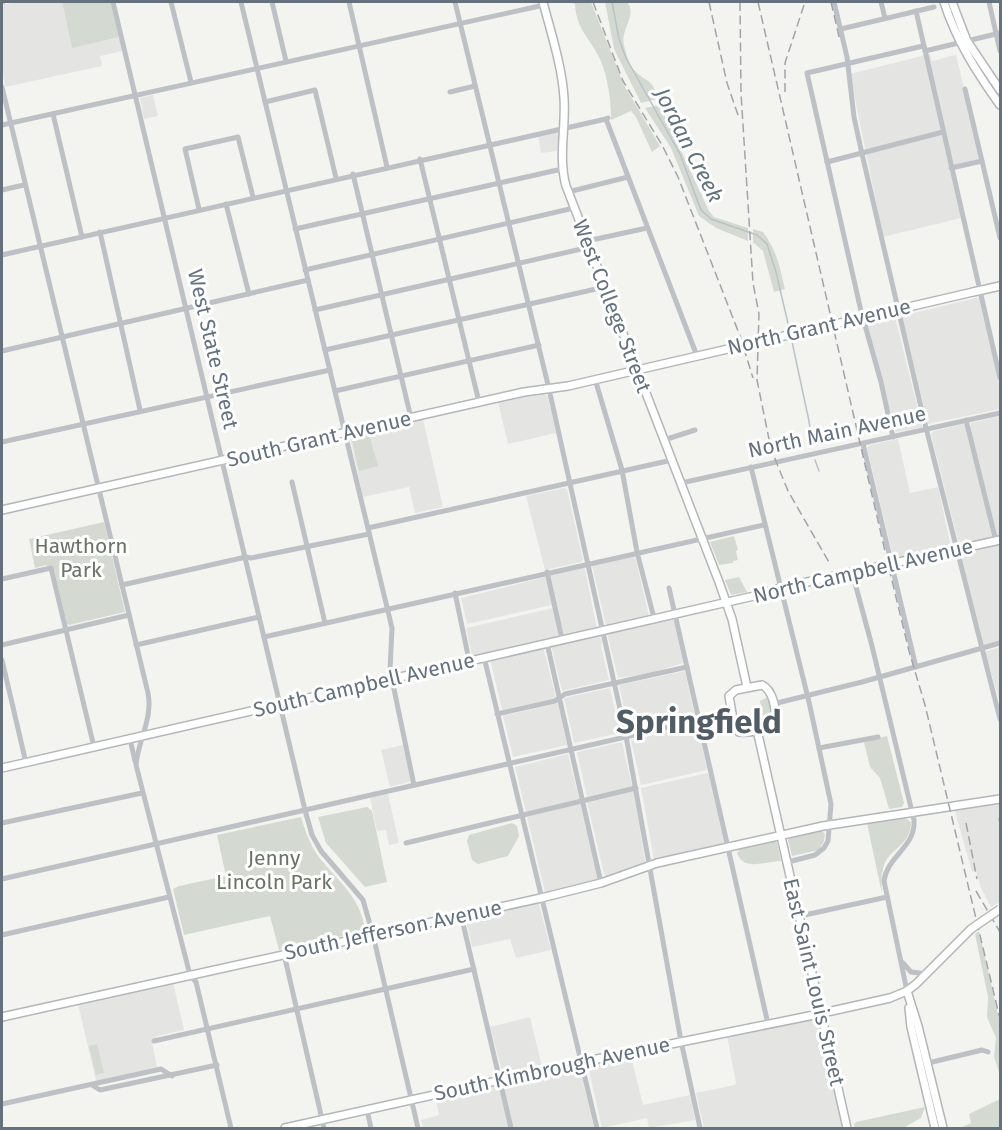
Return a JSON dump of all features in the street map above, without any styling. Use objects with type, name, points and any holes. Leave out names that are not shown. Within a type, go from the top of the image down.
[{"type":"main road","points":[[944,2],[952,26],[1000,90]]},
{"type":"main road","points":[[952,2],[964,42],[978,75],[1000,105]]},
{"type":"main road","name":"West College Street","points":[[544,3],[562,82],[564,104],[562,169],[568,192],[726,602],[747,687]]},
{"type":"main road","name":"North Grant Avenue","points":[[637,370],[1000,286]]},
{"type":"main road","name":"South Grant Avenue","points":[[2,510],[524,392],[637,370]]},
{"type":"main road","name":"North Campbell Avenue","points":[[726,602],[998,540]]},
{"type":"main road","name":"South Campbell Avenue","points":[[2,768],[726,602]]},
{"type":"main road","points":[[765,685],[770,692],[773,704],[776,716],[775,722],[770,727],[744,733],[735,727],[728,700],[731,693],[747,687],[765,685]]},
{"type":"main road","name":"East Saint Louis Street","points":[[757,730],[847,1128]]},
{"type":"main road","name":"South Jefferson Avenue","points":[[2,1017],[541,898],[601,883],[651,865],[831,824],[1000,798]]},
{"type":"main road","points":[[935,1128],[918,1026],[907,991],[927,974],[971,928],[1000,909]]},
{"type":"main road","name":"South Kimbrough Avenue","points":[[285,1128],[582,1062],[820,1014],[890,998],[907,991]]},
{"type":"main road","points":[[923,1064],[943,1128]]},
{"type":"street","name":"West State Street","points":[[113,2],[305,810],[312,835],[321,851],[363,900],[418,1128]]},
{"type":"street","points":[[171,2],[191,82]]},
{"type":"street","points":[[241,2],[388,609],[393,633],[390,663],[392,679],[414,784]]},
{"type":"street","points":[[272,2],[286,61]]},
{"type":"street","points":[[349,2],[387,166]]},
{"type":"street","points":[[455,2],[539,345],[626,736],[681,1041],[700,1128]]},
{"type":"street","points":[[834,2],[841,29],[862,154],[926,429],[981,648],[999,707],[1000,719]]},
{"type":"street","points":[[881,2],[885,18]]},
{"type":"street","points":[[922,2],[924,9]]},
{"type":"street","points":[[989,2],[1000,51]]},
{"type":"street","points":[[2,125],[544,3]]},
{"type":"street","points":[[841,29],[934,7]]},
{"type":"street","points":[[916,11],[976,292],[1000,378]]},
{"type":"street","points":[[893,437],[861,311],[807,73],[998,34]]},
{"type":"street","points":[[450,92],[475,86]]},
{"type":"street","points":[[2,87],[150,704],[150,717],[137,755],[136,765]]},
{"type":"street","points":[[965,89],[1000,238]]},
{"type":"street","points":[[265,102],[315,90],[336,178]]},
{"type":"street","points":[[53,114],[82,237]]},
{"type":"street","points":[[2,255],[607,118],[647,228],[699,355]]},
{"type":"street","points":[[827,162],[943,132]]},
{"type":"street","points":[[199,209],[185,149],[238,137],[253,197]]},
{"type":"street","points":[[420,159],[479,402]]},
{"type":"street","points":[[951,168],[982,161]]},
{"type":"street","points":[[295,228],[562,169]]},
{"type":"street","points":[[353,174],[411,418]]},
{"type":"street","points":[[568,192],[628,177]]},
{"type":"street","points":[[2,190],[24,185]]},
{"type":"street","points":[[226,204],[249,294]]},
{"type":"street","points":[[305,270],[574,208]]},
{"type":"street","points":[[315,310],[519,264],[647,228]]},
{"type":"street","points":[[100,232],[141,410]]},
{"type":"street","points":[[2,351],[308,280]]},
{"type":"street","points":[[325,350],[605,288]]},
{"type":"street","points":[[335,391],[539,345]]},
{"type":"street","points":[[2,442],[330,369]]},
{"type":"street","points":[[595,379],[622,470],[654,618]]},
{"type":"street","name":"North Main Avenue","points":[[681,483],[1000,413]]},
{"type":"street","points":[[966,420],[992,526],[998,540]]},
{"type":"street","points":[[664,440],[695,430]]},
{"type":"street","points":[[863,444],[916,667]]},
{"type":"street","points":[[122,585],[246,557],[307,546],[570,482],[672,460]]},
{"type":"street","points":[[751,467],[831,804],[828,841],[822,850],[812,856],[788,862]]},
{"type":"street","points":[[292,482],[325,623]]},
{"type":"street","points":[[992,526],[1000,524]]},
{"type":"street","points":[[264,637],[764,525]]},
{"type":"street","points":[[2,579],[51,568],[94,747]]},
{"type":"street","points":[[547,572],[562,639]]},
{"type":"street","points":[[852,572],[872,646],[914,828],[911,838],[890,863],[885,873],[884,885],[907,991]]},
{"type":"street","points":[[669,588],[768,1023]]},
{"type":"street","points":[[455,593],[470,660]]},
{"type":"street","points":[[2,645],[129,615]]},
{"type":"street","points":[[136,645],[259,617]]},
{"type":"street","points":[[547,643],[601,883]]},
{"type":"street","points":[[773,704],[1000,643]]},
{"type":"street","points":[[484,657],[597,1128]]},
{"type":"street","points":[[2,660],[26,763]]},
{"type":"street","points":[[497,714],[555,700],[565,694],[687,667]]},
{"type":"street","points":[[2,879],[731,713]]},
{"type":"street","points":[[819,748],[878,737]]},
{"type":"street","points":[[130,739],[190,975],[196,982],[209,1029],[231,1128]]},
{"type":"street","points":[[406,843],[636,788]]},
{"type":"street","points":[[2,823],[142,793]]},
{"type":"street","points":[[2,935],[169,897]]},
{"type":"street","points":[[800,916],[887,897]]},
{"type":"street","points":[[461,915],[511,1128]]},
{"type":"street","points":[[284,954],[324,1128]]},
{"type":"street","points":[[900,959],[911,972],[927,974]]},
{"type":"street","points":[[154,1041],[474,969]]},
{"type":"street","points":[[923,1064],[982,1050],[988,1052]]},
{"type":"street","points":[[2,1104],[162,1069],[172,1076],[217,1065]]},
{"type":"street","points":[[367,1110],[371,1128]]},
{"type":"shaded area","points":[[16,2],[62,2],[72,47],[119,37],[123,51],[100,56],[102,66],[5,87],[2,64],[2,5]]},
{"type":"shaded area","points":[[930,54],[932,61],[956,55],[981,159],[949,167],[961,218],[883,237],[850,74]]},
{"type":"shaded area","points":[[153,95],[158,116],[144,119],[140,98]]},
{"type":"shaded area","points":[[557,131],[560,134],[557,151],[541,153],[538,135]]},
{"type":"shaded area","points":[[980,297],[1000,389],[1000,409],[928,424],[902,316]]},
{"type":"shaded area","points":[[895,317],[922,425],[922,427],[896,432],[866,324]]},
{"type":"shaded area","points":[[543,393],[548,397],[556,433],[508,444],[498,402]]},
{"type":"shaded area","points":[[1000,416],[1000,537],[997,535],[970,428],[971,423]]},
{"type":"shaded area","points":[[423,419],[443,507],[415,513],[409,487],[363,497],[350,437]]},
{"type":"shaded area","points":[[964,424],[993,537],[959,545],[931,434],[934,431]]},
{"type":"shaded area","points":[[898,439],[910,493],[938,487],[951,547],[897,559],[893,557],[867,448],[870,445]]},
{"type":"shaded area","points":[[567,489],[583,560],[545,570],[526,496]]},
{"type":"shaded area","points":[[999,544],[1000,641],[984,645],[960,553]]},
{"type":"shaded area","points":[[635,556],[649,616],[606,626],[592,565]]},
{"type":"shaded area","points":[[583,568],[597,629],[563,636],[549,575]]},
{"type":"shaded area","points":[[546,577],[552,605],[467,624],[461,598]]},
{"type":"shaded area","points":[[553,608],[559,638],[474,657],[472,655],[466,628]]},
{"type":"shaded area","points":[[671,617],[674,621],[683,663],[652,673],[618,678],[607,633]]},
{"type":"shaded area","points":[[599,634],[609,680],[562,691],[551,645]]},
{"type":"shaded area","points":[[543,646],[556,698],[502,710],[490,659]]},
{"type":"shaded area","points":[[1000,647],[1000,703],[985,652]]},
{"type":"shaded area","points":[[685,671],[695,717],[629,731],[619,685]]},
{"type":"shaded area","points":[[610,688],[620,733],[574,743],[564,698]]},
{"type":"shaded area","points":[[558,703],[567,745],[513,757],[503,716]]},
{"type":"shaded area","points":[[698,725],[707,770],[641,785],[631,740]]},
{"type":"shaded area","points":[[622,742],[632,787],[587,797],[577,752]]},
{"type":"shaded area","points":[[403,745],[411,781],[390,787],[381,750]]},
{"type":"shaded area","points":[[568,754],[579,799],[526,812],[515,767]]},
{"type":"shaded area","points":[[707,773],[724,843],[654,859],[641,788]]},
{"type":"shaded area","points":[[634,791],[645,862],[607,877],[604,874],[587,802]]},
{"type":"shaded area","points":[[388,794],[399,843],[389,845],[386,830],[377,831],[370,798]]},
{"type":"shaded area","points":[[1000,802],[1000,902],[991,907],[981,888],[976,871],[972,872],[954,808]]},
{"type":"shaded area","points":[[580,803],[598,880],[545,892],[527,817]]},
{"type":"shaded area","points":[[536,902],[539,904],[551,950],[516,958],[510,939],[472,947],[467,918]]},
{"type":"shaded area","points":[[173,982],[184,1030],[157,1036],[152,1042],[157,1067],[96,1081],[78,1004]]},
{"type":"shaded area","points":[[530,1017],[542,1067],[503,1075],[490,1027]]},
{"type":"shaded area","points":[[817,1019],[844,1128],[704,1128],[696,1093],[736,1083],[727,1036]]},
{"type":"shaded area","points":[[631,1056],[643,1105],[690,1095],[695,1120],[649,1128],[647,1118],[602,1128],[588,1066]]},
{"type":"shaded area","points":[[580,1068],[594,1128],[423,1128],[421,1120],[439,1115],[436,1100]]},
{"type":"green space","points":[[62,2],[111,2],[119,37],[72,48]]},
{"type":"green space","points":[[570,2],[591,2],[624,85],[660,146],[652,152],[631,111],[611,120],[603,66],[581,27],[575,4]]},
{"type":"green space","points":[[605,2],[627,2],[630,7],[630,17],[623,39],[626,52],[633,68],[654,88],[657,99],[641,103],[614,49]]},
{"type":"green space","points":[[660,105],[709,211],[714,217],[748,228],[748,241],[716,228],[699,216],[671,148],[645,108]]},
{"type":"green space","points":[[753,229],[763,232],[772,246],[785,289],[774,292],[763,251],[753,242]]},
{"type":"green space","points":[[369,434],[378,466],[359,471],[352,439]]},
{"type":"green space","name":"Hawthorn Park","points":[[104,522],[125,612],[69,625],[54,570],[46,565],[35,568],[29,539]]},
{"type":"green space","points":[[734,536],[738,560],[719,565],[710,542]]},
{"type":"green space","points":[[739,577],[747,592],[731,595],[725,580]]},
{"type":"green space","points":[[768,697],[772,715],[769,716],[770,720],[763,725],[759,705],[761,705],[760,701]]},
{"type":"green space","points":[[887,736],[904,803],[902,807],[889,809],[880,778],[870,767],[864,742]]},
{"type":"green space","points":[[367,807],[372,811],[387,882],[365,887],[326,843],[318,817]]},
{"type":"green space","name":"Jenny Lincoln Park","points":[[301,817],[318,856],[354,899],[363,919],[365,931],[279,950],[270,916],[184,935],[173,889],[226,876],[217,835]]},
{"type":"green space","points":[[903,817],[911,822],[910,830],[904,842],[891,854],[884,865],[882,894],[867,823]]},
{"type":"green space","points":[[512,823],[517,826],[519,836],[508,856],[478,864],[472,860],[467,841],[469,835]]},
{"type":"green space","points":[[822,831],[825,834],[824,841],[819,850],[792,856],[788,840],[790,838]]},
{"type":"green space","points":[[775,841],[781,861],[750,864],[740,859],[737,853],[740,849]]},
{"type":"green space","points":[[979,931],[1000,1023],[1000,1075],[994,1057],[996,1038],[987,1017],[988,997],[975,934]]},
{"type":"green space","points":[[97,1044],[104,1073],[96,1075],[89,1046]]},
{"type":"green space","points":[[1000,1099],[1000,1128],[960,1128],[971,1123],[969,1114]]},
{"type":"green space","points":[[925,1107],[921,1118],[903,1128],[855,1128],[856,1122]]},
{"type":"waterway","name":"Jordan Creek","points":[[612,2],[619,39],[626,58],[680,154],[701,210],[711,219],[757,235],[767,244],[790,332]]},
{"type":"waterway","name":"Jordan Creek","points":[[791,337],[812,445]]},
{"type":"waterway","name":"Jordan Creek","points":[[815,460],[819,471]]},
{"type":"railway","points":[[593,2],[623,81],[662,145],[678,177],[740,336],[753,378]]},
{"type":"railway","points":[[709,2],[727,83],[738,115]]},
{"type":"railway","points":[[740,2],[741,93],[753,283],[759,314],[757,380],[771,449],[788,491],[830,564]]},
{"type":"railway","points":[[758,2],[888,564],[925,705],[1000,1019]]},
{"type":"railway","points":[[785,92],[785,63],[805,2]]},
{"type":"railway","points":[[831,2],[840,41]]},
{"type":"railway","points":[[999,818],[1000,824]]},
{"type":"railway","points":[[966,823],[977,879]]},
{"type":"railway","points":[[976,891],[1000,932]]},
{"type":"district","name":"Springfield","points":[[699,722]]}]
